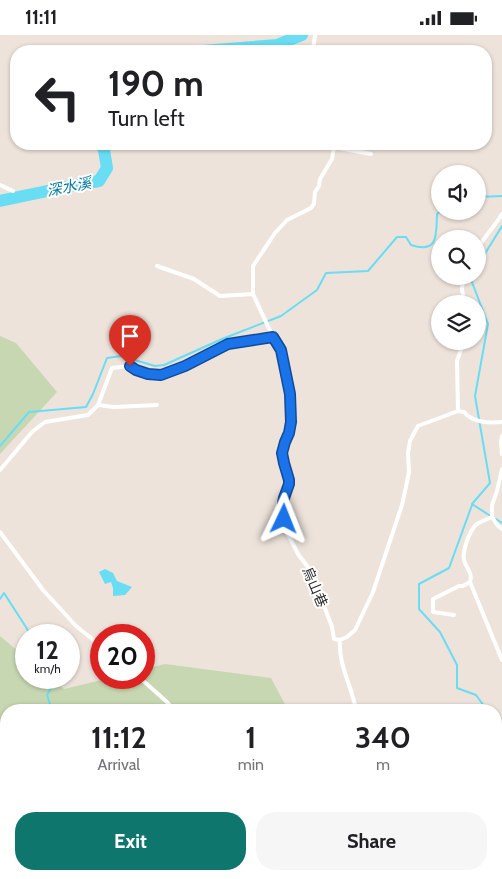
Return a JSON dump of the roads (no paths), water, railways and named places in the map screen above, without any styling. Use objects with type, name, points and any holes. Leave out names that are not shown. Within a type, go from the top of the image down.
[{"type":"lane","points":[[157,266],[194,279],[220,296],[253,294],[253,266],[287,220],[304,213],[314,204],[315,192],[319,186],[320,179],[332,159],[333,150]]},
{"type":"lane","points":[[355,150],[372,154]]},
{"type":"lane","points":[[0,185],[12,191]]},
{"type":"lane","points":[[486,236],[502,214]]},
{"type":"lane","name":"烏山巷","points":[[253,294],[281,350],[290,394],[291,422],[282,453],[289,480],[283,503],[287,532],[298,554],[311,571],[332,627],[334,639],[340,640],[341,661],[354,704]]},
{"type":"lane","points":[[0,470],[32,432],[45,422],[88,415],[98,405],[112,368],[130,366],[148,374],[161,375],[185,366],[228,344],[273,337]]},
{"type":"lane","points":[[458,411],[457,361],[461,350]]},
{"type":"lane","points":[[98,405],[114,407],[157,405]]},
{"type":"lane","points":[[340,640],[355,630],[373,592],[402,505],[409,472],[408,453],[410,441],[418,427],[458,411],[464,412],[471,419],[484,422],[502,422]]},
{"type":"lane","points":[[502,437],[500,442],[502,454]]},
{"type":"lane","points":[[502,469],[492,505],[492,517],[502,529]]},
{"type":"lane","points":[[492,517],[477,524],[470,532],[464,552],[464,560],[470,571],[470,582],[502,660]]},
{"type":"lane","points":[[0,532],[43,590],[76,626],[90,637]]},
{"type":"lane","points":[[454,615],[433,612],[433,599],[470,582]]},
{"type":"lane","points":[[152,689],[169,704]]},
{"type":"water","points":[[105,569],[113,573],[117,581],[132,587],[125,595],[113,596],[111,582],[105,584],[99,572]]},
{"type":"waterway","name":"深水溪","points":[[277,45],[302,35]]},
{"type":"waterway","name":"深水溪","points":[[0,201],[99,181],[107,168],[104,150]]},
{"type":"waterway","points":[[486,197],[502,196]]},
{"type":"waterway","points":[[0,446],[29,412],[86,407],[107,358],[121,356],[155,366],[164,365],[222,339],[281,316],[317,290],[326,273],[368,271],[397,237],[406,237],[411,245],[420,247],[431,245],[436,235],[437,220]]},
{"type":"waterway","points":[[486,252],[502,226]]},
{"type":"waterway","points":[[473,285],[488,324],[475,396],[490,483],[472,504],[492,517]]},
{"type":"waterway","points":[[472,505],[449,568],[419,584],[419,609],[440,632],[457,665],[457,688],[476,695],[483,704]]},
{"type":"waterway","points":[[496,519],[502,523]]},
{"type":"waterway","points":[[0,599],[4,593],[24,624]]},
{"type":"waterway","points":[[50,704],[47,695],[51,689]]}]
